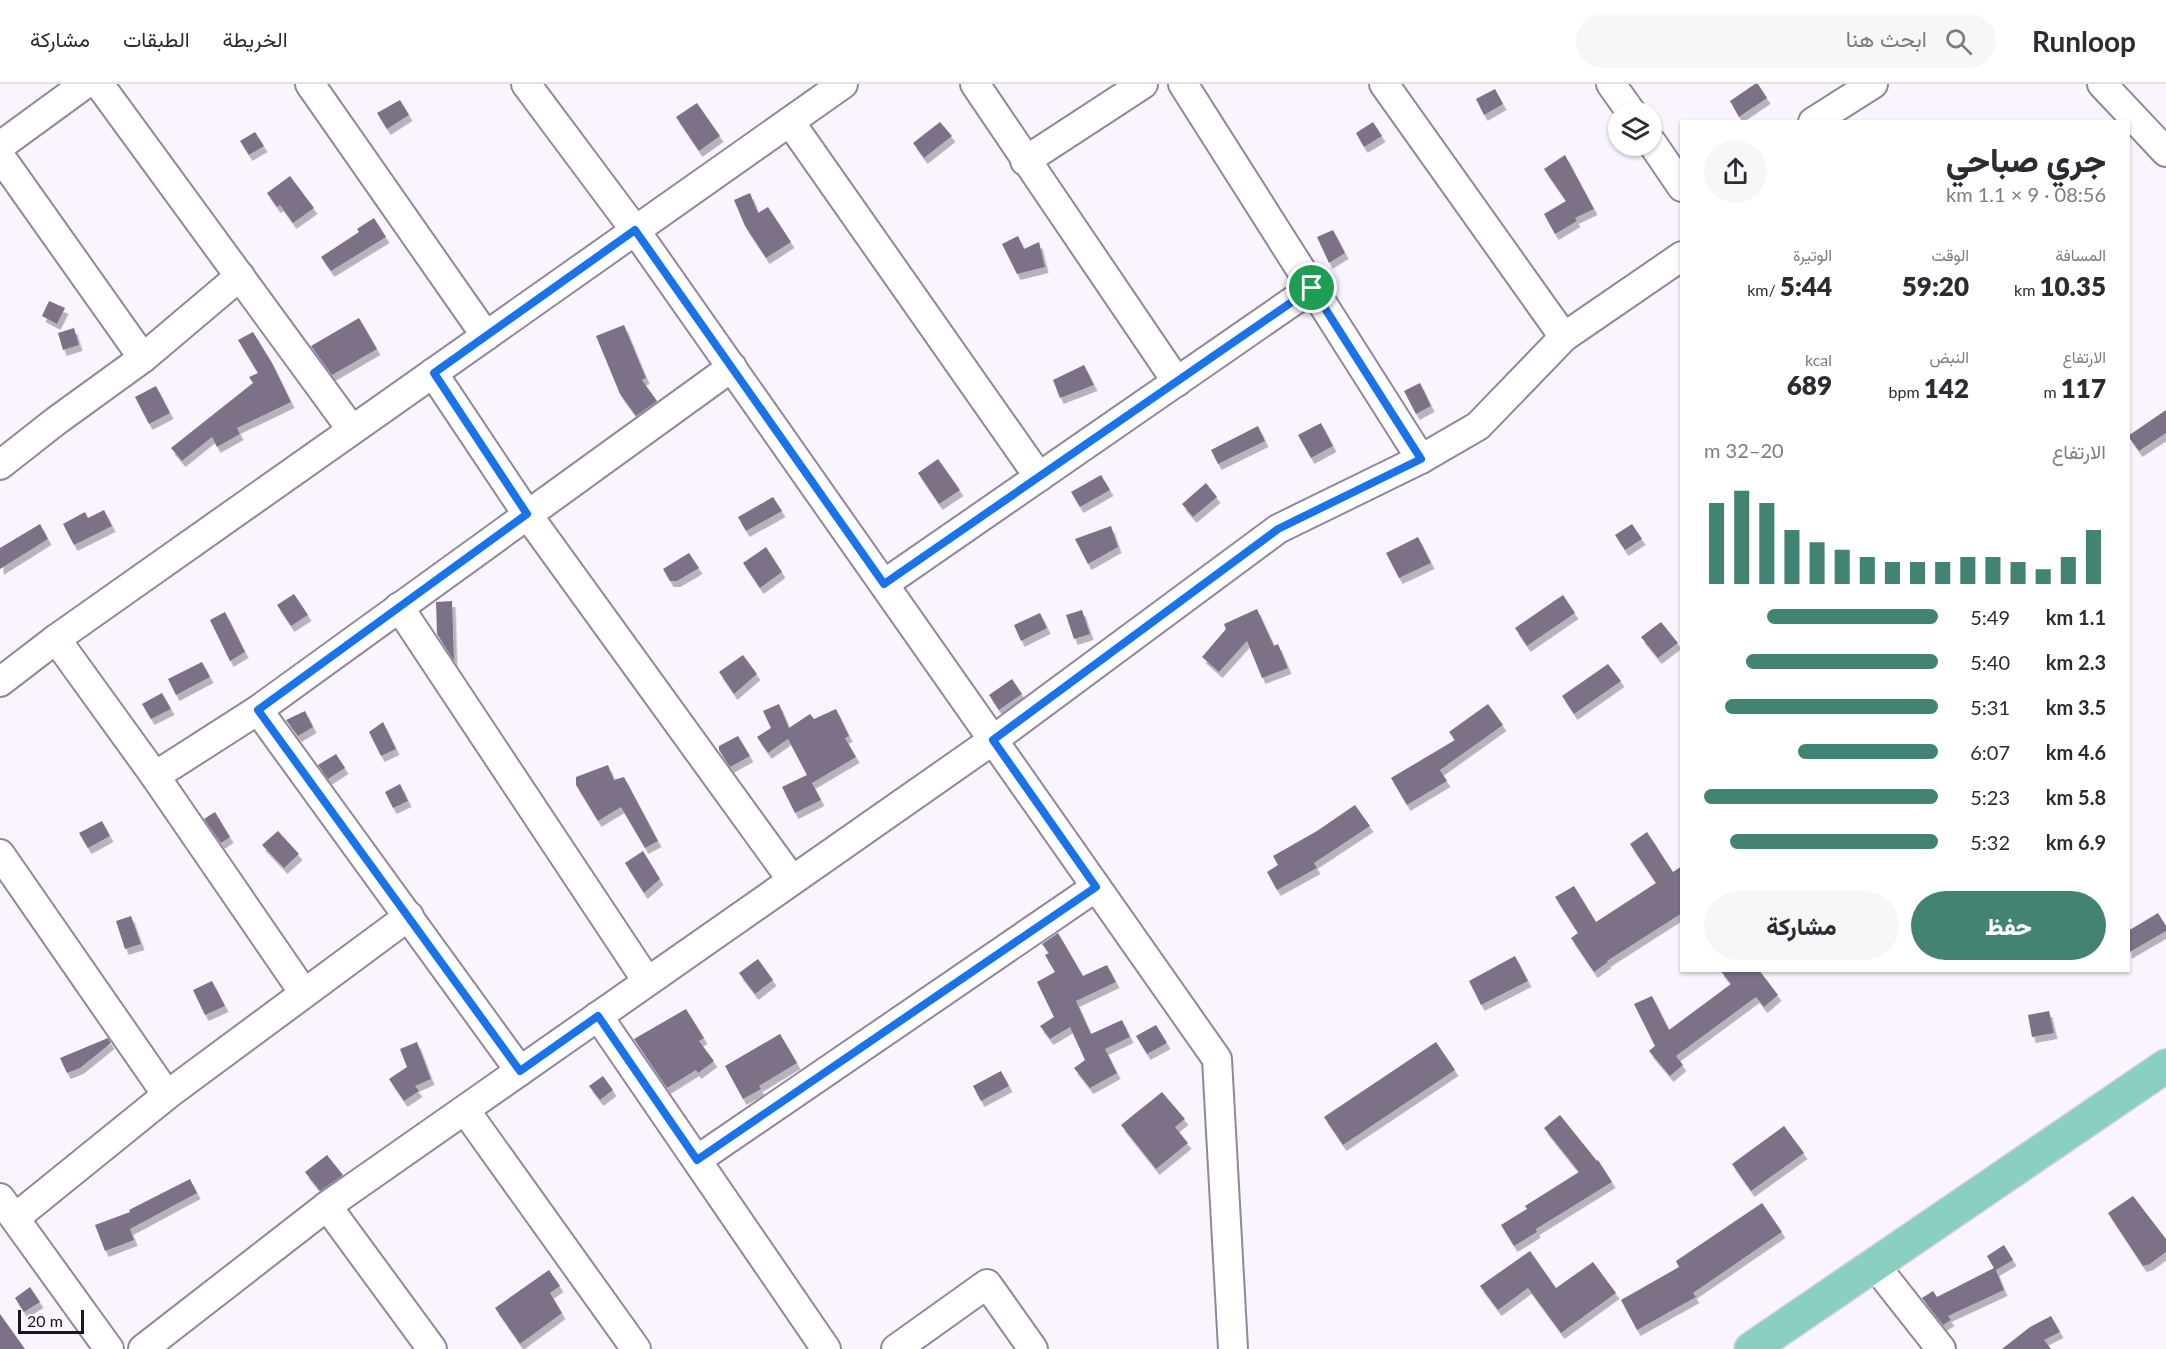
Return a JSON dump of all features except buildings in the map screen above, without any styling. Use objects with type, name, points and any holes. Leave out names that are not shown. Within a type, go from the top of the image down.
[{"type":"main road","points":[[1751,1349],[2166,1066]]},
{"type":"street","points":[[0,146],[85,84]]},
{"type":"street","points":[[99,84],[352,430]]},
{"type":"street","points":[[310,84],[486,336]]},
{"type":"street","points":[[526,84],[635,230],[1217,1059],[1233,1349]]},
{"type":"street","points":[[975,84],[1025,161],[1177,382]]},
{"type":"street","points":[[1025,161],[1143,84]]},
{"type":"street","points":[[1182,84],[1421,459]]},
{"type":"street","points":[[1384,84],[1564,337]]},
{"type":"street","points":[[1611,84],[1624,102]]},
{"type":"street","points":[[1816,120],[1873,84]]},
{"type":"street","points":[[2102,84],[2166,152]]},
{"type":"street","points":[[0,682],[56,639],[790,122],[833,87]]},
{"type":"street","points":[[790,122],[1039,477]]},
{"type":"street","points":[[0,156],[143,358]]},
{"type":"street","points":[[1661,156],[1680,184]]},
{"type":"street","points":[[143,1349],[327,1206],[993,740],[1278,529],[1421,459],[1478,426],[1564,337],[1680,257]]},
{"type":"street","points":[[0,464],[143,358],[240,276]]},
{"type":"street","points":[[884,584],[1312,288]]},
{"type":"street","points":[[154,776],[258,710],[732,367]]},
{"type":"street","points":[[434,373],[527,514],[792,880]]},
{"type":"street","points":[[399,607],[647,981]]},
{"type":"street","points":[[56,639],[304,993]]},
{"type":"street","points":[[258,710],[410,916],[520,1071]]},
{"type":"street","points":[[0,854],[167,1095]]},
{"type":"street","points":[[697,1160],[1096,887]]},
{"type":"street","points":[[109,1349],[8,1208],[167,1095],[410,916]]},
{"type":"street","points":[[598,1016],[826,1349]]},
{"type":"street","points":[[465,1110],[636,1349]]},
{"type":"street","points":[[327,1206],[432,1349]]},
{"type":"street","points":[[1874,1264],[1941,1349]]},
{"type":"street","points":[[896,1349],[987,1284],[1033,1349]]},
{"type":"route","points":[[635,230],[884,584],[1312,288],[1421,459],[1278,529],[993,740],[1096,887],[697,1160],[598,1016],[520,1071],[410,916],[258,710],[527,514],[434,373],[635,230]]}]
